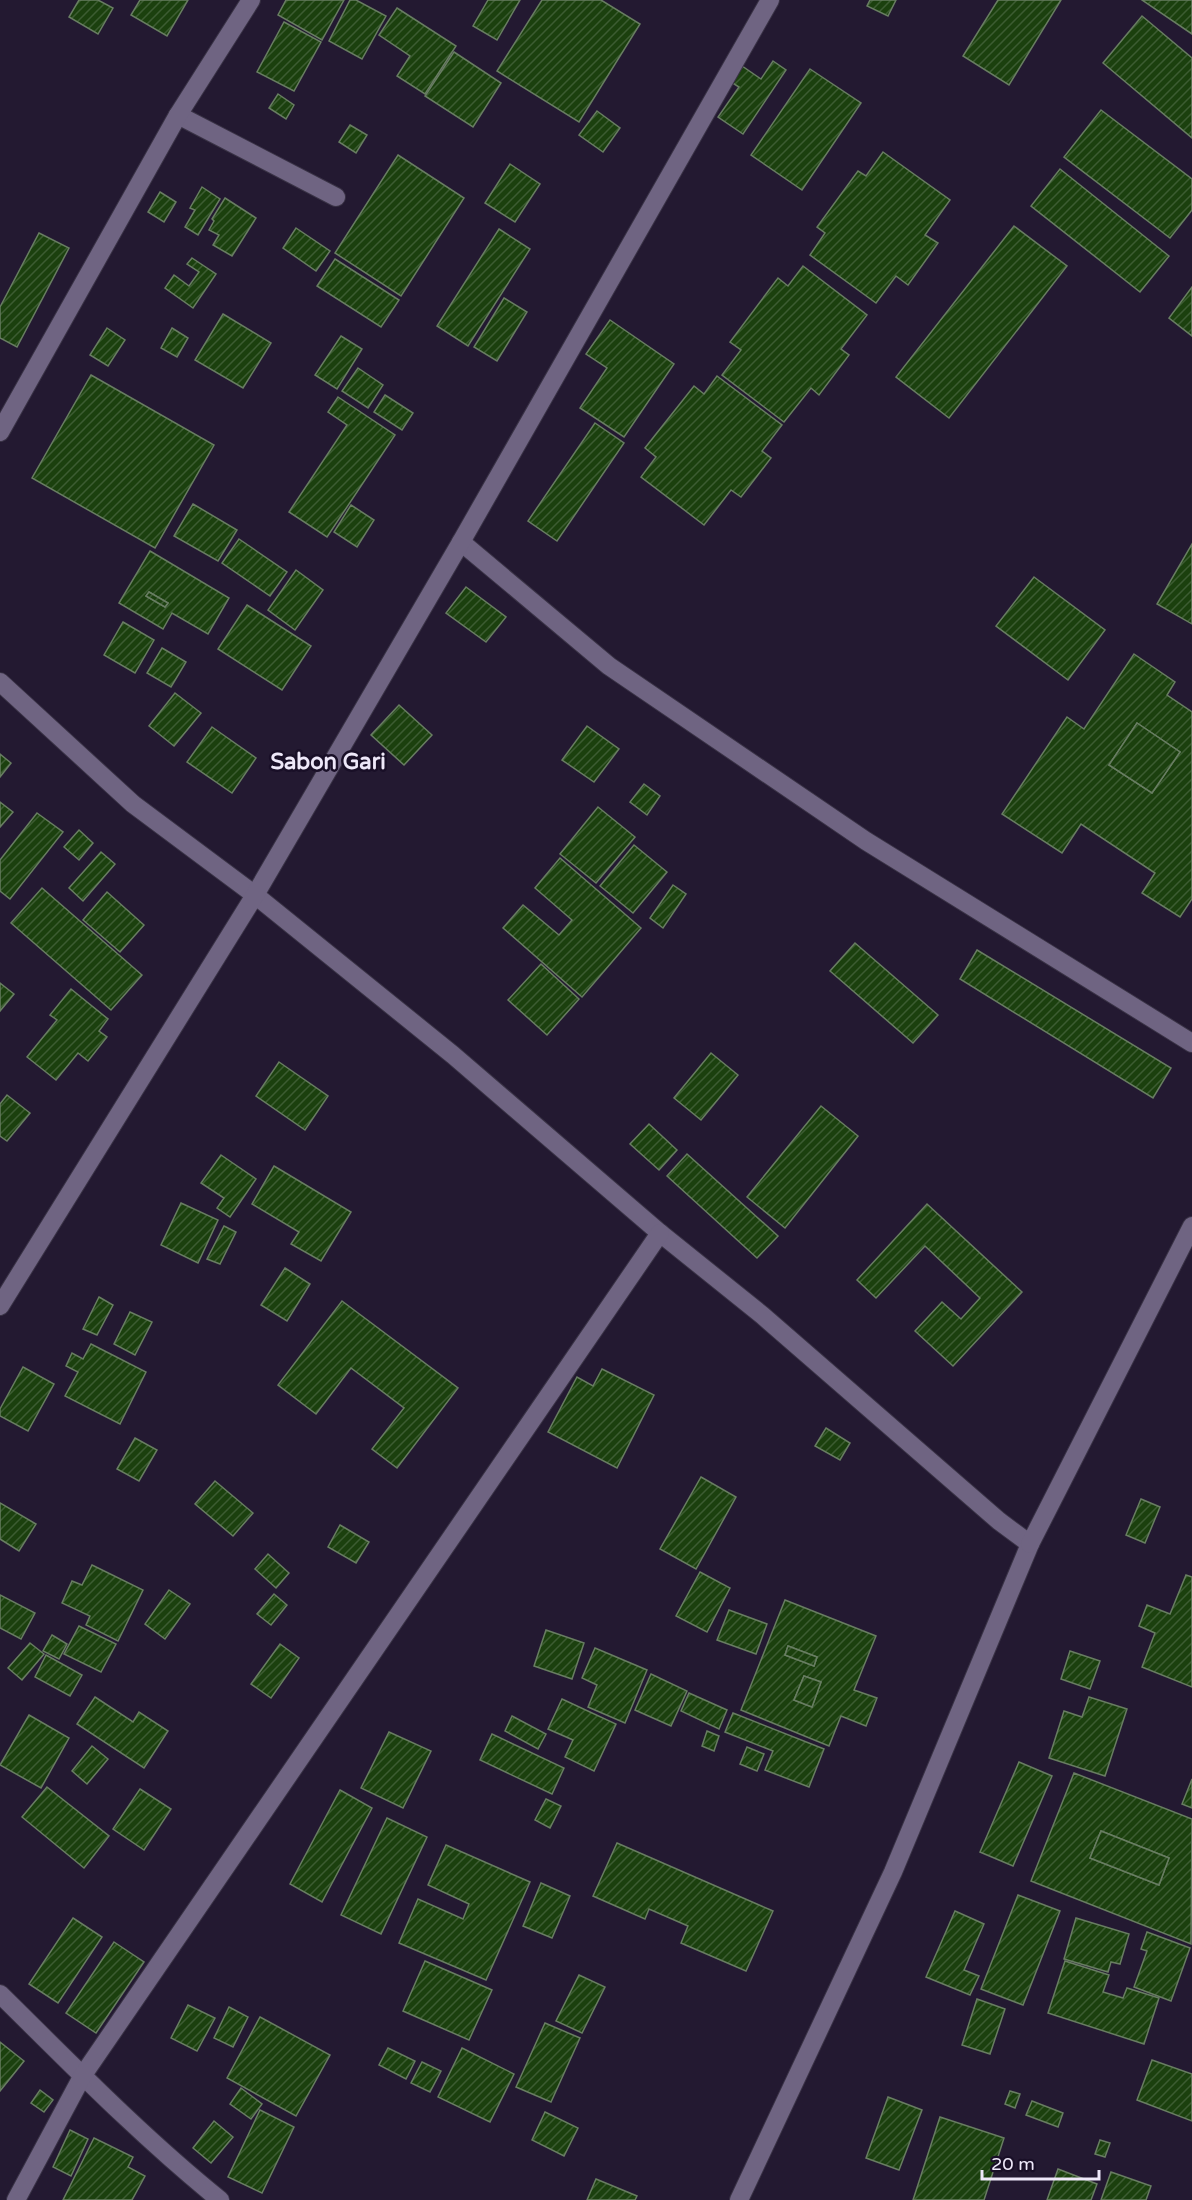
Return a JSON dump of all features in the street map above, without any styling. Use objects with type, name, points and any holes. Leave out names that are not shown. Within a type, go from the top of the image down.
[{"type":"street","points":[[0,432],[178,115],[251,0]]},
{"type":"street","points":[[0,1306],[255,895],[461,542],[770,0]]},
{"type":"street","points":[[178,115],[336,197]]},
{"type":"street","points":[[461,542],[619,672],[866,841],[1192,1043]]},
{"type":"street","points":[[0,681],[133,804],[255,895],[453,1055],[660,1233],[762,1315],[999,1521],[1030,1544]]},
{"type":"street","points":[[740,2200],[892,1872],[1030,1544],[1192,1226]]},
{"type":"street","points":[[16,2200],[83,2075],[660,1233]]},
{"type":"street","points":[[0,1994],[83,2075],[192,2177],[220,2200]]},
{"type":"building","points":[[79,0],[98,0],[113,8],[98,34],[69,17]]},
{"type":"building","points":[[140,0],[188,0],[167,36],[131,15]]},
{"type":"building","points":[[286,0],[344,0],[322,40],[278,15]]},
{"type":"building","points":[[350,0],[356,0],[386,16],[362,59],[329,41]]},
{"type":"building","points":[[488,0],[520,0],[497,40],[473,26]]},
{"type":"building","points":[[542,0],[601,0],[640,24],[579,122],[497,71]]},
{"type":"building","points":[[870,0],[896,0],[888,16],[867,6]]},
{"type":"building","points":[[998,0],[1061,0],[1009,85],[963,56]]},
{"type":"building","points":[[1142,0],[1192,0],[1192,34]]},
{"type":"building","points":[[397,8],[456,46],[425,94],[397,76],[410,56],[379,35]]},
{"type":"building","points":[[1142,16],[1192,58],[1192,138],[1103,63]]},
{"type":"building","points":[[284,22],[321,42],[294,91],[257,72]]},
{"type":"building","points":[[454,52],[501,83],[473,127],[425,96]]},
{"type":"building","points":[[773,61],[786,70],[743,134],[718,117],[739,87],[731,82],[742,66],[761,79]]},
{"type":"building","points":[[810,69],[861,103],[802,190],[751,155]]},
{"type":"building","points":[[278,94],[294,105],[286,119],[269,108]]},
{"type":"building","points":[[1101,110],[1192,179],[1192,210],[1170,238],[1064,157]]},
{"type":"building","points":[[597,111],[620,128],[603,152],[579,135]]},
{"type":"building","points":[[350,125],[367,135],[356,153],[339,142]]},
{"type":"building","points":[[883,152],[950,200],[925,235],[938,243],[908,285],[896,276],[876,303],[810,255],[825,233],[817,227],[858,171],[866,176]]},
{"type":"building","points":[[398,155],[464,198],[401,296],[335,253]]},
{"type":"building","points":[[510,164],[540,184],[515,222],[485,203]]},
{"type":"building","points":[[1060,169],[1169,256],[1140,292],[1031,206]]},
{"type":"building","points":[[202,187],[220,199],[198,235],[185,227],[195,210],[190,208]]},
{"type":"building","points":[[160,192],[176,202],[164,222],[148,212]]},
{"type":"building","points":[[225,198],[256,218],[232,256],[213,245],[219,235],[209,230],[214,221],[212,219]]},
{"type":"building","points":[[1014,226],[1067,266],[949,418],[896,377]]},
{"type":"building","points":[[296,228],[330,251],[316,271],[283,248]]},
{"type":"building","points":[[499,229],[530,249],[468,346],[437,326]]},
{"type":"building","points":[[39,233],[69,248],[17,347],[0,338],[0,307]]},
{"type":"building","points":[[192,258],[216,274],[193,308],[165,288],[174,275],[189,286],[199,272],[187,264]]},
{"type":"building","points":[[335,259],[399,300],[381,327],[317,286]]},
{"type":"building","points":[[803,266],[867,315],[841,349],[849,355],[819,395],[811,388],[784,422],[722,375],[741,350],[730,342],[778,278],[788,286]]},
{"type":"building","points":[[1192,287],[1192,336],[1169,318]]},
{"type":"building","points":[[504,298],[527,312],[497,361],[474,347]]},
{"type":"building","points":[[223,314],[271,343],[243,388],[195,360]]},
{"type":"building","points":[[610,320],[674,364],[624,437],[580,408],[607,368],[586,354]]},
{"type":"building","points":[[107,328],[125,340],[108,366],[90,355]]},
{"type":"building","points":[[172,328],[188,338],[177,357],[161,348]]},
{"type":"building","points":[[341,336],[362,349],[337,389],[315,375]]},
{"type":"building","points":[[358,368],[383,385],[368,408],[342,391]]},
{"type":"building","points":[[91,375],[214,445],[155,548],[32,478]]},
{"type":"building","points":[[717,376],[782,425],[762,451],[771,458],[741,497],[731,490],[704,525],[641,477],[656,457],[645,448],[694,386],[704,394]]},
{"type":"building","points":[[385,395],[413,413],[402,430],[374,412]]},
{"type":"building","points":[[338,397],[395,435],[327,537],[289,512],[347,425],[328,412]]},
{"type":"building","points":[[595,423],[624,443],[557,541],[528,521]]},
{"type":"building","points":[[193,504],[237,530],[218,561],[174,536]]},
{"type":"building","points":[[351,505],[374,520],[357,547],[334,532]]},
{"type":"building","points":[[239,539],[287,572],[270,596],[222,563]]},
{"type":"building","points":[[1192,544],[1192,624],[1157,604]]},
{"type":"building","points":[[150,551],[229,598],[208,634],[172,613],[163,629],[119,603]],"holes":[[[149,592],[168,603],[165,607],[146,596]]]},
{"type":"building","points":[[296,570],[323,590],[295,630],[268,610]]},
{"type":"building","points":[[1034,577],[1105,630],[1068,680],[996,626]]},
{"type":"building","points":[[466,587],[506,617],[486,642],[446,613]]},
{"type":"building","points":[[149,592],[168,603],[165,607],[146,596]]},
{"type":"building","points":[[247,605],[311,646],[282,690],[218,649]]},
{"type":"building","points":[[123,622],[154,640],[135,673],[104,655]]},
{"type":"building","points":[[162,648],[186,662],[171,687],[147,673]]},
{"type":"building","points":[[1134,654],[1175,682],[1167,695],[1192,712],[1192,899],[1180,917],[1142,893],[1155,873],[1081,824],[1062,853],[1002,814],[1067,717],[1084,729]],"holes":[[[1137,723],[1180,752],[1152,793],[1109,765]]]},
{"type":"building","points":[[175,693],[201,713],[174,746],[149,726]]},
{"type":"building","points":[[399,705],[432,735],[404,765],[371,735]]},
{"type":"building","points":[[1137,723],[1180,752],[1152,793],[1109,765]]},
{"type":"building","points":[[587,726],[619,749],[594,782],[562,760]]},
{"type":"building","points":[[212,727],[256,758],[232,793],[187,762]]},
{"type":"building","points":[[0,754],[11,763],[0,777]]},
{"type":"building","points":[[644,784],[660,796],[647,815],[630,802]]},
{"type":"building","points":[[0,802],[13,812],[0,827]]},
{"type":"building","points":[[598,807],[635,837],[596,883],[560,854]]},
{"type":"building","points":[[37,813],[63,832],[10,899],[0,891],[0,860]]},
{"type":"building","points":[[79,830],[93,843],[79,860],[64,847]]},
{"type":"building","points":[[634,845],[667,872],[633,913],[600,886]]},
{"type":"building","points":[[101,852],[115,864],[83,901],[69,888]]},
{"type":"building","points":[[560,858],[641,928],[582,997],[503,928],[523,905],[559,935],[572,920],[535,888]]},
{"type":"building","points":[[673,885],[686,894],[663,928],[650,918]]},
{"type":"building","points":[[42,888],[142,975],[111,1010],[11,923]]},
{"type":"building","points":[[107,892],[144,925],[120,952],[83,920]]},
{"type":"building","points":[[855,943],[938,1015],[913,1043],[830,971]]},
{"type":"building","points":[[977,950],[1171,1068],[1153,1098],[960,979]]},
{"type":"building","points":[[541,964],[579,999],[547,1035],[508,1000]]},
{"type":"building","points":[[0,983],[14,994],[0,1011]]},
{"type":"building","points":[[71,989],[108,1019],[99,1031],[107,1037],[88,1061],[78,1053],[56,1080],[27,1057],[57,1020],[50,1015]]},
{"type":"building","points":[[711,1053],[738,1075],[701,1120],[674,1098]]},
{"type":"building","points":[[279,1062],[328,1096],[305,1130],[256,1096]]},
{"type":"building","points":[[7,1095],[30,1113],[7,1141],[0,1136],[0,1104]]},
{"type":"building","points":[[821,1106],[858,1136],[785,1228],[747,1197]]},
{"type":"building","points":[[649,1124],[677,1150],[659,1170],[630,1144]]},
{"type":"building","points":[[687,1154],[778,1236],[757,1258],[667,1176]]},
{"type":"building","points":[[221,1155],[256,1179],[230,1217],[217,1208],[224,1198],[201,1183]]},
{"type":"building","points":[[274,1166],[351,1212],[321,1261],[291,1244],[299,1232],[252,1204]]},
{"type":"building","points":[[181,1203],[218,1220],[198,1263],[161,1245]]},
{"type":"building","points":[[927,1204],[1022,1292],[953,1366],[915,1331],[942,1302],[961,1319],[980,1298],[925,1246],[876,1298],[857,1280]]},
{"type":"building","points":[[224,1226],[236,1232],[220,1264],[207,1259]]},
{"type":"building","points":[[285,1268],[310,1284],[287,1321],[261,1305]]},
{"type":"building","points":[[99,1297],[113,1305],[97,1335],[83,1329]]},
{"type":"building","points":[[342,1301],[458,1388],[397,1468],[372,1449],[404,1408],[351,1368],[316,1414],[278,1385]]},
{"type":"building","points":[[130,1312],[152,1322],[135,1355],[114,1344]]},
{"type":"building","points":[[91,1344],[146,1372],[120,1424],[65,1396],[78,1372],[66,1366],[72,1353],[83,1359]]},
{"type":"building","points":[[23,1367],[54,1384],[28,1431],[0,1416],[0,1409]]},
{"type":"building","points":[[602,1369],[654,1395],[617,1468],[548,1432],[577,1377],[593,1386]]},
{"type":"building","points":[[826,1428],[850,1443],[840,1460],[815,1446]]},
{"type":"building","points":[[135,1438],[157,1450],[139,1481],[117,1469]]},
{"type":"building","points":[[701,1477],[736,1497],[696,1569],[660,1549]]},
{"type":"building","points":[[215,1481],[253,1513],[233,1536],[195,1504]]},
{"type":"building","points":[[1141,1499],[1160,1507],[1145,1543],[1126,1535]]},
{"type":"building","points":[[0,1503],[36,1524],[19,1551],[0,1539]]},
{"type":"building","points":[[340,1525],[369,1542],[356,1563],[328,1547]]},
{"type":"building","points":[[268,1554],[289,1573],[276,1588],[255,1569]]},
{"type":"building","points":[[92,1565],[143,1590],[118,1641],[86,1625],[90,1616],[62,1603],[72,1581],[82,1585]]},
{"type":"building","points":[[700,1572],[730,1588],[707,1632],[676,1616]]},
{"type":"building","points":[[1186,1575],[1192,1577],[1192,1687],[1142,1667],[1155,1633],[1139,1626],[1147,1605],[1170,1614]]},
{"type":"building","points":[[169,1590],[190,1604],[165,1639],[145,1624]]},
{"type":"building","points":[[274,1594],[287,1605],[271,1625],[257,1614]]},
{"type":"building","points":[[0,1595],[35,1613],[21,1639],[0,1628]]},
{"type":"building","points":[[785,1600],[876,1636],[854,1690],[877,1698],[866,1726],[841,1716],[829,1746],[741,1710]],"holes":[[[788,1646],[817,1657],[814,1666],[785,1655]],[[804,1676],[821,1682],[812,1707],[794,1700]]]},
{"type":"building","points":[[729,1610],[767,1624],[756,1654],[717,1640]]},
{"type":"building","points":[[79,1626],[116,1644],[101,1672],[64,1654]]},
{"type":"building","points":[[546,1630],[584,1643],[572,1679],[534,1666]]},
{"type":"building","points":[[52,1635],[67,1644],[59,1659],[43,1651]]},
{"type":"building","points":[[30,1643],[44,1654],[22,1680],[8,1668]]},
{"type":"building","points":[[280,1644],[299,1658],[271,1698],[251,1684]]},
{"type":"building","points":[[788,1646],[817,1657],[814,1666],[785,1655]]},
{"type":"building","points":[[595,1648],[647,1670],[625,1723],[588,1707],[597,1685],[582,1678]]},
{"type":"building","points":[[1070,1651],[1100,1661],[1090,1689],[1061,1679]]},
{"type":"building","points":[[46,1655],[82,1675],[70,1696],[35,1677]]},
{"type":"building","points":[[651,1674],[687,1691],[671,1726],[635,1710]]},
{"type":"building","points":[[804,1676],[821,1682],[812,1707],[794,1700]]},
{"type":"building","points":[[689,1693],[727,1710],[719,1729],[681,1711]]},
{"type":"building","points":[[95,1697],[133,1722],[139,1712],[168,1731],[144,1768],[77,1724]]},
{"type":"building","points":[[1089,1697],[1127,1709],[1105,1776],[1049,1758],[1064,1711],[1082,1717]]},
{"type":"building","points":[[562,1699],[616,1724],[594,1771],[565,1757],[573,1740],[548,1729]]},
{"type":"building","points":[[733,1713],[824,1749],[809,1787],[765,1770],[773,1751],[725,1732]]},
{"type":"building","points":[[29,1715],[69,1738],[41,1788],[0,1765]]},
{"type":"building","points":[[512,1716],[546,1734],[538,1749],[505,1731]]},
{"type":"building","points":[[707,1731],[719,1736],[714,1751],[702,1746]]},
{"type":"building","points":[[389,1732],[431,1751],[403,1808],[361,1788]]},
{"type":"building","points":[[492,1734],[564,1768],[552,1794],[480,1760]]},
{"type":"building","points":[[92,1746],[108,1759],[87,1784],[72,1771]]},
{"type":"building","points":[[747,1747],[764,1754],[757,1771],[740,1764]]},
{"type":"building","points":[[1019,1762],[1052,1776],[1013,1866],[980,1852]]},
{"type":"building","points":[[1074,1773],[1192,1819],[1191,1944],[1031,1881]],"holes":[[[1101,1831],[1169,1858],[1159,1885],[1090,1858]]]},
{"type":"building","points":[[1192,1779],[1192,1808],[1182,1804]]},
{"type":"building","points":[[47,1787],[109,1836],[84,1868],[22,1817]]},
{"type":"building","points":[[140,1789],[171,1809],[144,1850],[113,1829]]},
{"type":"building","points":[[340,1790],[372,1808],[322,1902],[290,1884]]},
{"type":"building","points":[[546,1799],[561,1806],[550,1828],[535,1820]]},
{"type":"building","points":[[387,1818],[427,1837],[381,1934],[341,1915]]},
{"type":"building","points":[[1101,1831],[1169,1858],[1159,1885],[1090,1858]]},
{"type":"building","points":[[617,1843],[773,1911],[746,1971],[681,1943],[688,1926],[649,1909],[645,1919],[593,1896]]},
{"type":"building","points":[[446,1845],[530,1882],[486,1980],[399,1943],[418,1899],[463,1919],[469,1904],[428,1885]]},
{"type":"building","points":[[541,1883],[570,1896],[552,1938],[523,1926]]},
{"type":"building","points":[[1018,1895],[1060,1911],[1023,2005],[981,1989]]},
{"type":"building","points":[[955,1911],[984,1924],[964,1970],[979,1976],[970,1995],[926,1977]]},
{"type":"building","points":[[73,1918],[102,1937],[58,2003],[29,1984]]},
{"type":"building","points":[[1076,1918],[1129,1934],[1120,1964],[1111,1962],[1108,1972],[1064,1959]]},
{"type":"building","points":[[1147,1932],[1190,1948],[1171,2001],[1134,1987],[1147,1951],[1141,1949]]},
{"type":"building","points":[[114,1942],[144,1962],[96,2033],[66,2013]]},
{"type":"building","points":[[425,1961],[492,1990],[469,2040],[403,2011]]},
{"type":"building","points":[[1065,1961],[1109,1975],[1103,1992],[1123,1998],[1127,1988],[1159,1998],[1144,2044],[1048,2013]]},
{"type":"building","points":[[579,1975],[605,1987],[582,2033],[556,2021]]},
{"type":"building","points":[[977,1999],[1005,2009],[990,2054],[962,2045]]},
{"type":"building","points":[[188,2005],[215,2018],[197,2051],[171,2038]]},
{"type":"building","points":[[229,2007],[248,2017],[233,2047],[214,2038]]},
{"type":"building","points":[[260,2017],[330,2055],[296,2116],[227,2078]]},
{"type":"building","points":[[545,2023],[580,2038],[551,2102],[516,2087]]},
{"type":"building","points":[[0,2042],[24,2061],[0,2091]]},
{"type":"building","points":[[388,2048],[415,2061],[406,2079],[379,2065]]},
{"type":"building","points":[[462,2048],[514,2074],[490,2122],[438,2097]]},
{"type":"building","points":[[1152,2060],[1192,2074],[1192,2121],[1137,2100]]},
{"type":"building","points":[[422,2062],[441,2071],[430,2092],[411,2083]]},
{"type":"building","points":[[241,2088],[262,2104],[251,2119],[230,2104]]},
{"type":"building","points":[[40,2090],[53,2100],[44,2112],[31,2103]]},
{"type":"building","points":[[1010,2091],[1020,2094],[1015,2108],[1005,2104]]},
{"type":"building","points":[[888,2097],[922,2110],[899,2170],[866,2158]]},
{"type":"building","points":[[1032,2101],[1063,2113],[1058,2127],[1026,2115]]},
{"type":"building","points":[[260,2110],[294,2127],[262,2193],[228,2177]]},
{"type":"building","points":[[545,2112],[578,2128],[564,2156],[532,2140]]},
{"type":"building","points":[[940,2117],[1004,2138],[984,2200],[913,2200]]},
{"type":"building","points":[[214,2121],[233,2137],[211,2163],[193,2148]]},
{"type":"building","points":[[70,2130],[88,2139],[71,2176],[53,2167]]},
{"type":"building","points":[[94,2138],[133,2157],[128,2167],[145,2176],[132,2200],[63,2200]]},
{"type":"building","points":[[1100,2140],[1110,2143],[1105,2157],[1095,2154]]},
{"type":"building","points":[[1058,2169],[1097,2184],[1091,2200],[1047,2200]]},
{"type":"building","points":[[1111,2172],[1151,2186],[1146,2200],[1101,2200]]},
{"type":"building","points":[[596,2179],[637,2196],[635,2200],[587,2200]]},
{"type":"district","name":"Sabon Gari","points":[[328,762]]}]
